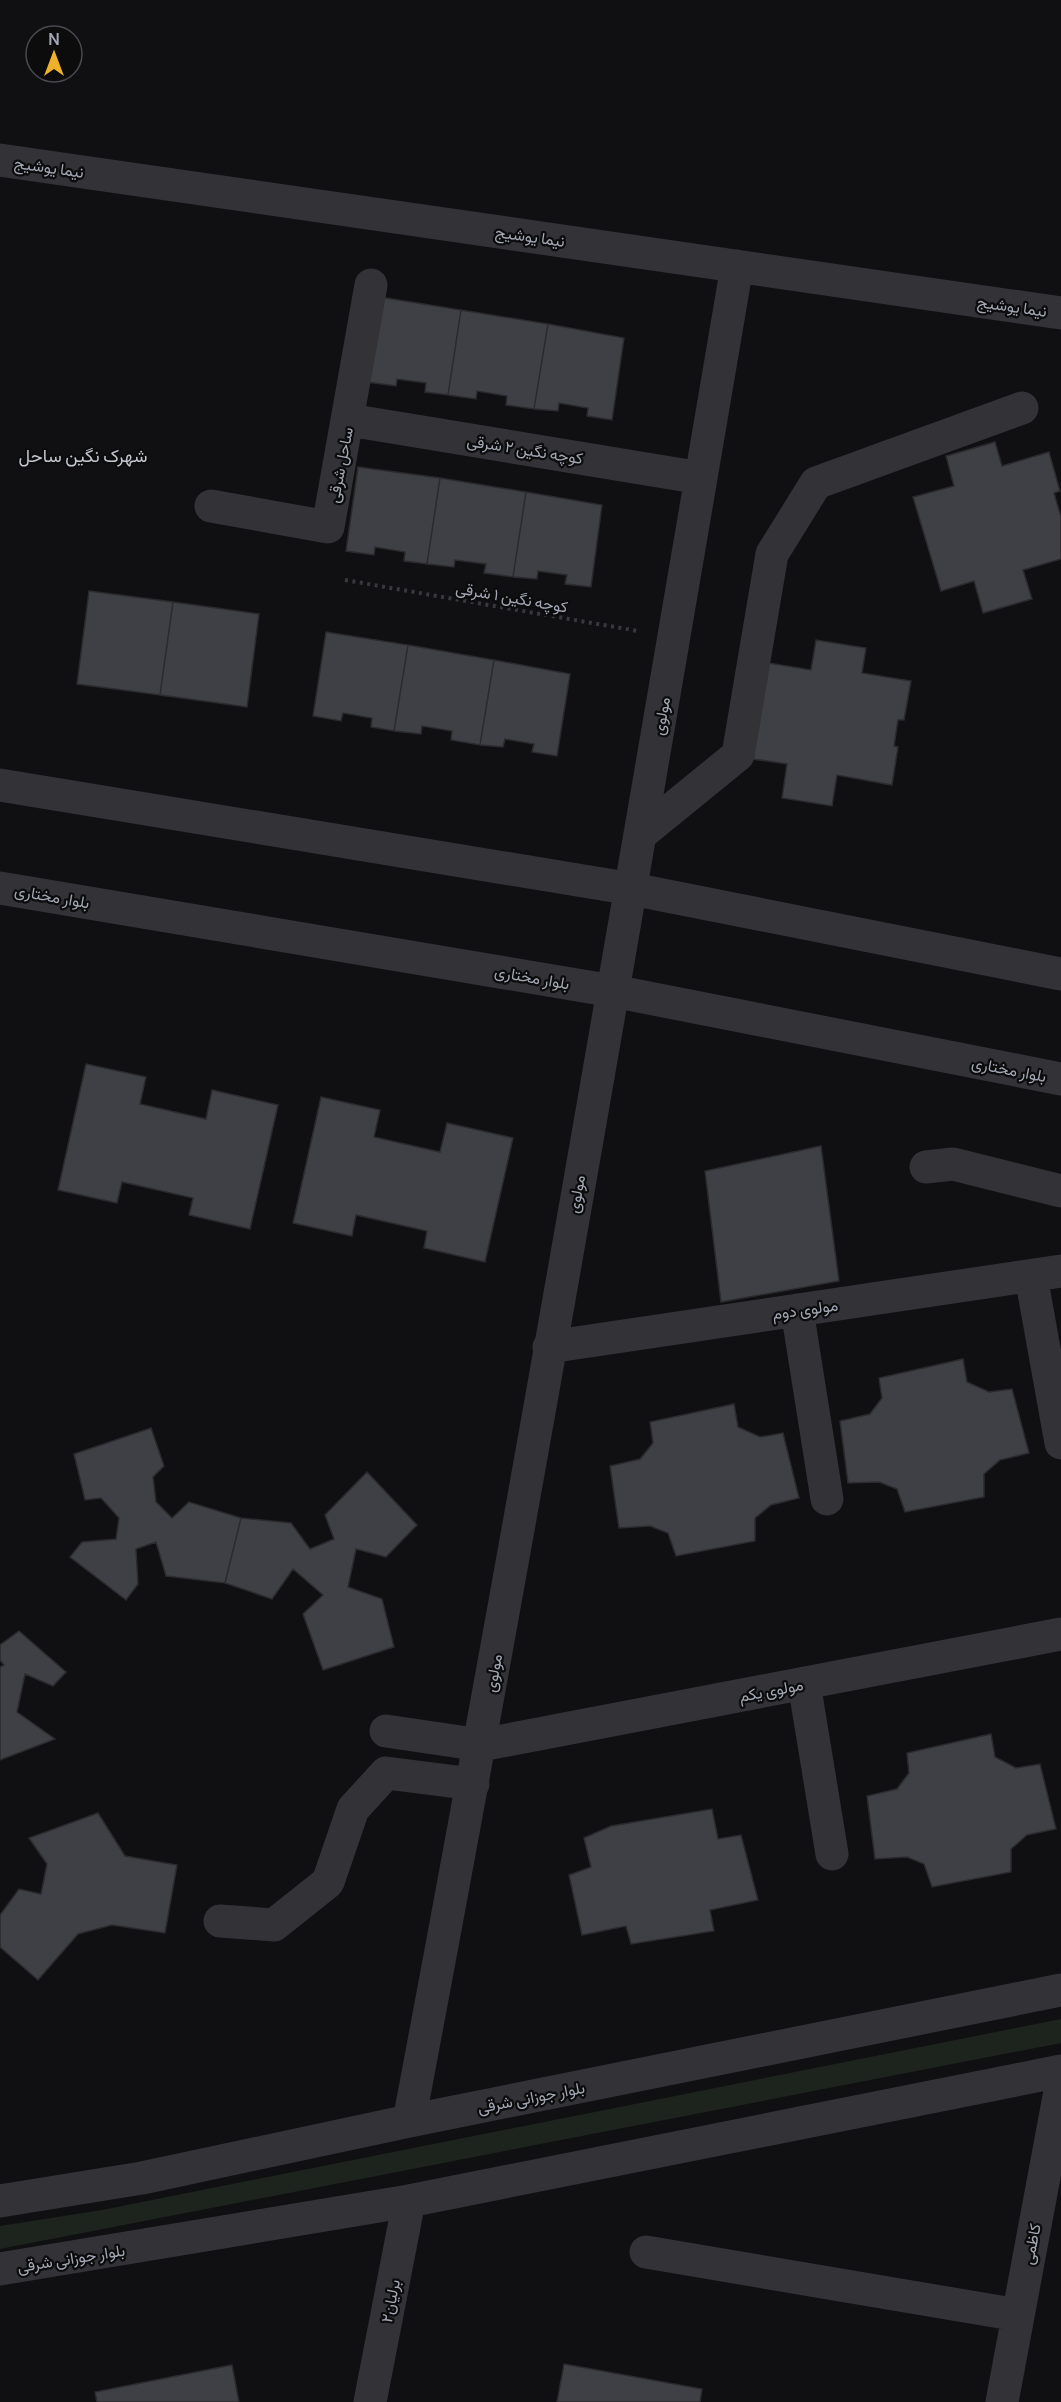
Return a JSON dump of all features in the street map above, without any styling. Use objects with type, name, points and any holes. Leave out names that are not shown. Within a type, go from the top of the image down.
[{"type":"street","name":"نیما یوشیج","points":[[0,160],[1061,313]]},
{"type":"street","name":"مولوی","points":[[409,2121],[481,1745],[549,1347],[632,889],[737,266]]},
{"type":"street","name":"ساحل شرقی","points":[[211,506],[328,527],[349,420],[371,285]]},
{"type":"street","points":[[641,834],[738,755],[772,554],[816,483],[1022,408]]},
{"type":"street","name":"کوچه نگین ۲ شرقی","points":[[349,420],[701,478]]},
{"type":"street","points":[[0,785],[632,889],[1061,975]]},
{"type":"street","name":"بلوار مختاری","points":[[0,888],[613,991],[1061,1079]]},
{"type":"street","points":[[926,1167],[953,1164],[1061,1191]]},
{"type":"street","points":[[1046,1274],[1061,1443]]},
{"type":"street","name":"مولوی دوم","points":[[549,1347],[1046,1274]]},
{"type":"street","points":[[797,1310],[827,1498]]},
{"type":"street","name":"مولوی یکم","points":[[386,1731],[481,1745],[1061,1636]]},
{"type":"street","points":[[804,1683],[832,1854]]},
{"type":"street","points":[[220,1921],[274,1924],[328,1882],[353,1809],[386,1773],[473,1784]]},
{"type":"street","name":"بلوار جوزانی شرقی","points":[[0,2200],[142,2178],[409,2121],[1061,1990]]},
{"type":"street","name":"بلوار جوزانی شرقی","points":[[0,2269],[409,2200],[1061,2072]]},
{"type":"street","name":"کاظمی","points":[[1002,2402],[1061,2086]]},
{"type":"street","name":"برلیان۲","points":[[370,2402],[409,2200]]},
{"type":"street","points":[[646,2252],[1018,2315]]},
{"type":"path","name":"کوچه نگین ۱ شرقی","points":[[345,580],[674,638]]},
{"type":"shaded area","points":[[1061,2019],[1061,2043],[0,2249],[0,2226],[102,2210]]},
{"type":"building","points":[[380,297],[461,310],[448,395],[425,392],[426,383],[397,379],[396,386],[367,382]]},
{"type":"building","points":[[461,310],[548,324],[534,409],[506,405],[507,396],[477,391],[476,399],[448,395]]},
{"type":"building","points":[[548,324],[624,338],[612,420],[587,416],[588,408],[559,403],[558,411],[534,409]]},
{"type":"building","points":[[995,442],[1002,466],[1049,452],[1060,491],[1054,493],[1061,517],[1061,559],[1023,570],[1032,599],[983,613],[974,581],[941,591],[913,497],[954,486],[946,456]]},
{"type":"building","points":[[358,467],[440,478],[427,564],[404,561],[405,552],[375,547],[374,555],[346,551]]},
{"type":"building","points":[[440,478],[526,492],[513,577],[484,573],[486,564],[455,560],[454,567],[427,564]]},
{"type":"building","points":[[526,492],[602,505],[591,587],[565,584],[567,575],[538,571],[537,579],[513,577]]},
{"type":"building","points":[[89,591],[173,602],[160,695],[77,684]]},
{"type":"building","points":[[173,602],[259,614],[247,707],[160,695]]},
{"type":"building","points":[[326,632],[408,645],[394,731],[371,727],[372,718],[343,713],[341,721],[313,716]]},
{"type":"building","points":[[816,640],[866,648],[862,673],[911,681],[904,720],[898,720],[894,746],[898,747],[892,785],[837,775],[832,806],[782,798],[787,764],[753,759],[769,663],[811,670]]},
{"type":"building","points":[[408,645],[494,660],[480,745],[451,740],[452,731],[422,726],[421,734],[394,731]]},
{"type":"building","points":[[494,660],[570,674],[557,756],[532,752],[534,744],[505,739],[503,747],[480,745]]},
{"type":"building","points":[[86,1064],[146,1077],[140,1104],[206,1119],[212,1090],[278,1105],[250,1229],[189,1215],[193,1198],[122,1182],[117,1203],[58,1190]]},
{"type":"building","points":[[321,1097],[380,1110],[374,1137],[440,1152],[447,1123],[513,1138],[485,1262],[424,1248],[427,1231],[356,1215],[352,1236],[293,1223]]},
{"type":"building","points":[[821,1146],[839,1281],[721,1302],[705,1171]]},
{"type":"building","points":[[963,1359],[967,1382],[989,1392],[1012,1389],[1029,1453],[1000,1460],[984,1474],[984,1497],[905,1512],[897,1489],[879,1482],[848,1483],[840,1421],[870,1414],[882,1398],[879,1378]]},
{"type":"building","points":[[734,1404],[738,1427],[760,1437],[783,1433],[799,1498],[771,1505],[755,1518],[755,1541],[676,1556],[668,1533],[650,1526],[619,1528],[610,1466],[640,1459],[653,1443],[650,1422]]},
{"type":"building","points":[[151,1428],[164,1466],[153,1477],[156,1502],[172,1518],[189,1502],[241,1518],[225,1583],[166,1576],[156,1542],[136,1549],[138,1584],[126,1600],[70,1557],[82,1542],[116,1539],[119,1518],[101,1498],[85,1500],[74,1454]]},
{"type":"building","points":[[367,1472],[417,1525],[386,1557],[356,1549],[348,1587],[382,1599],[394,1647],[323,1670],[303,1614],[323,1595],[293,1569],[272,1599],[225,1583],[241,1518],[291,1523],[310,1549],[334,1539],[325,1515]]},
{"type":"building","points":[[19,1631],[66,1672],[53,1686],[25,1674],[17,1712],[55,1739],[0,1760],[0,1667],[4,1665],[0,1660],[0,1645]]},
{"type":"building","points":[[991,1734],[995,1757],[1016,1768],[1040,1764],[1056,1829],[1027,1835],[1011,1849],[1011,1872],[932,1887],[924,1864],[907,1857],[875,1859],[867,1796],[897,1789],[909,1773],[907,1753]]},
{"type":"building","points":[[712,1809],[718,1839],[741,1835],[758,1900],[710,1910],[714,1931],[631,1944],[626,1926],[582,1935],[569,1875],[591,1867],[584,1838],[611,1826]]},
{"type":"building","points":[[98,1813],[125,1856],[177,1865],[165,1933],[112,1925],[78,1934],[38,1980],[0,1947],[0,1915],[19,1889],[41,1894],[47,1864],[29,1838]]},
{"type":"building","points":[[564,2364],[702,2389],[700,2402],[557,2402]]},
{"type":"building","points":[[232,2365],[239,2402],[97,2402],[95,2392]]},
{"type":"district","name":"شهرک نگین ساحل","points":[[83,456]]}]
